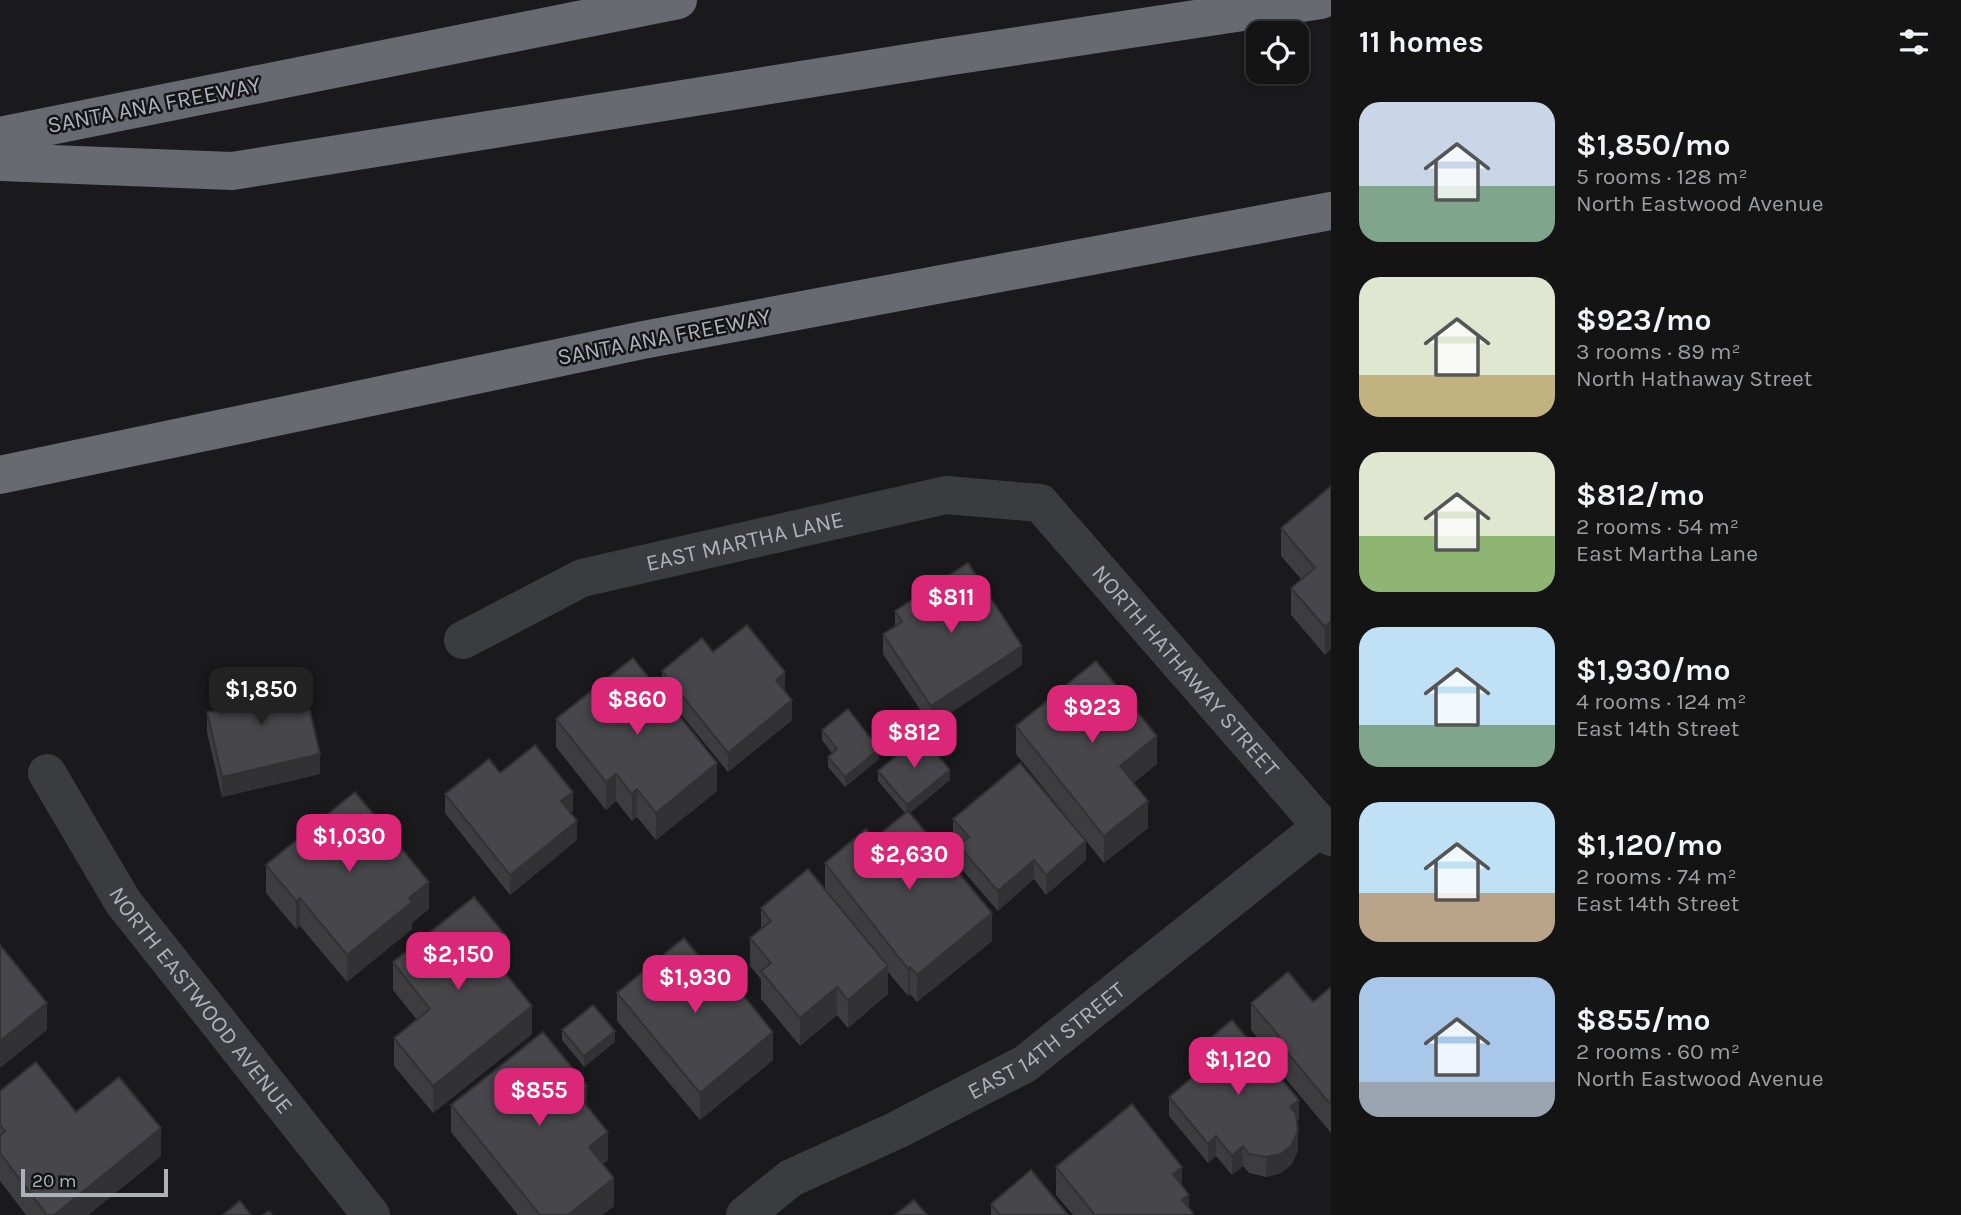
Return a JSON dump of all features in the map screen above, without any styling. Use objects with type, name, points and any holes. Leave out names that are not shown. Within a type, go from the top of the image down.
[{"type":"highway","name":"SANTA ANA FREEWAY","points":[[0,136],[678,0]]},
{"type":"highway","name":"SANTA ANA FREEWAY","points":[[0,162],[232,171],[1321,0]]},
{"type":"highway","name":"SANTA ANA FREEWAY","points":[[0,475],[643,340],[1331,211]]},
{"type":"street","name":"EAST MARTHA LANE","points":[[463,640],[582,578],[946,495],[1040,503]]},
{"type":"street","name":"NORTH HATHAWAY STREET","points":[[1040,503],[1326,832]]},
{"type":"street","name":"NORTH EASTWOOD AVENUE","points":[[47,774],[123,902],[371,1215]]},
{"type":"street","name":"EAST 14TH STREET","points":[[745,1215],[791,1178],[897,1130],[1025,1064],[1326,832]]},
{"type":"building","points":[[1331,486],[1331,621],[1325,627],[1291,588],[1315,568],[1281,528]]},
{"type":"building","points":[[968,563],[1022,646],[931,706],[883,634],[902,622],[895,611]]},
{"type":"building","points":[[747,625],[785,672],[776,680],[792,700],[728,753],[662,671],[702,638],[713,652]]},
{"type":"building","points":[[633,658],[717,763],[656,813],[637,789],[632,794],[616,774],[606,782],[556,719]]},
{"type":"building","points":[[1096,661],[1157,736],[1120,766],[1148,801],[1104,836],[1016,726]]},
{"type":"building","points":[[284,674],[291,707],[308,703],[320,754],[222,777],[207,712],[225,709],[221,689]]},
{"type":"building","points":[[848,709],[879,749],[845,777],[828,757],[837,749],[822,730]]},
{"type":"building","points":[[921,735],[950,770],[907,805],[878,771]]},
{"type":"building","points":[[535,745],[573,792],[561,801],[577,821],[510,875],[445,794],[489,759],[500,773]]},
{"type":"building","points":[[1020,763],[1086,841],[1046,875],[1034,860],[998,891],[958,845],[969,837],[953,819]]},
{"type":"building","points":[[355,792],[429,882],[409,898],[412,902],[347,955],[300,898],[296,901],[266,865]]},
{"type":"building","points":[[908,811],[928,835],[918,843],[929,857],[939,849],[992,913],[917,975],[910,967],[908,969],[825,863],[866,829],[874,839]]},
{"type":"building","points":[[808,869],[888,966],[848,1000],[837,987],[800,1018],[761,971],[771,963],[750,938],[771,921],[761,908]]},
{"type":"building","points":[[474,897],[506,936],[487,951],[532,1006],[433,1086],[394,1038],[430,1009],[393,962]]},
{"type":"building","points":[[684,938],[713,974],[721,968],[773,1032],[700,1093],[617,993]]},
{"type":"building","points":[[0,945],[47,1003],[0,1041]]},
{"type":"building","points":[[1288,972],[1313,1002],[1331,987],[1331,1105],[1276,1039],[1279,1036],[1251,1003]]},
{"type":"building","points":[[593,1005],[615,1031],[584,1056],[562,1030]]},
{"type":"building","points":[[1232,1020],[1299,1100],[1290,1107],[1296,1114],[1298,1131],[1291,1146],[1281,1154],[1266,1157],[1249,1154],[1243,1146],[1232,1156],[1216,1136],[1208,1144],[1169,1097],[1203,1068],[1192,1054]]},
{"type":"building","points":[[543,1032],[587,1086],[577,1094],[608,1132],[589,1147],[614,1178],[568,1215],[540,1215],[451,1105]]},
{"type":"building","points":[[36,1062],[76,1112],[119,1077],[161,1128],[54,1215],[47,1215],[0,1153],[0,1136],[5,1131],[0,1125],[0,1091]]},
{"type":"building","points":[[1132,1104],[1182,1167],[1173,1174],[1189,1195],[1182,1200],[1192,1215],[1095,1215],[1056,1167]]},
{"type":"building","points":[[1031,1170],[1068,1215],[1000,1215],[991,1204]]},
{"type":"building","points":[[914,1200],[927,1215],[895,1215]]},
{"type":"building","points":[[240,1201],[251,1215],[223,1215]]}]
